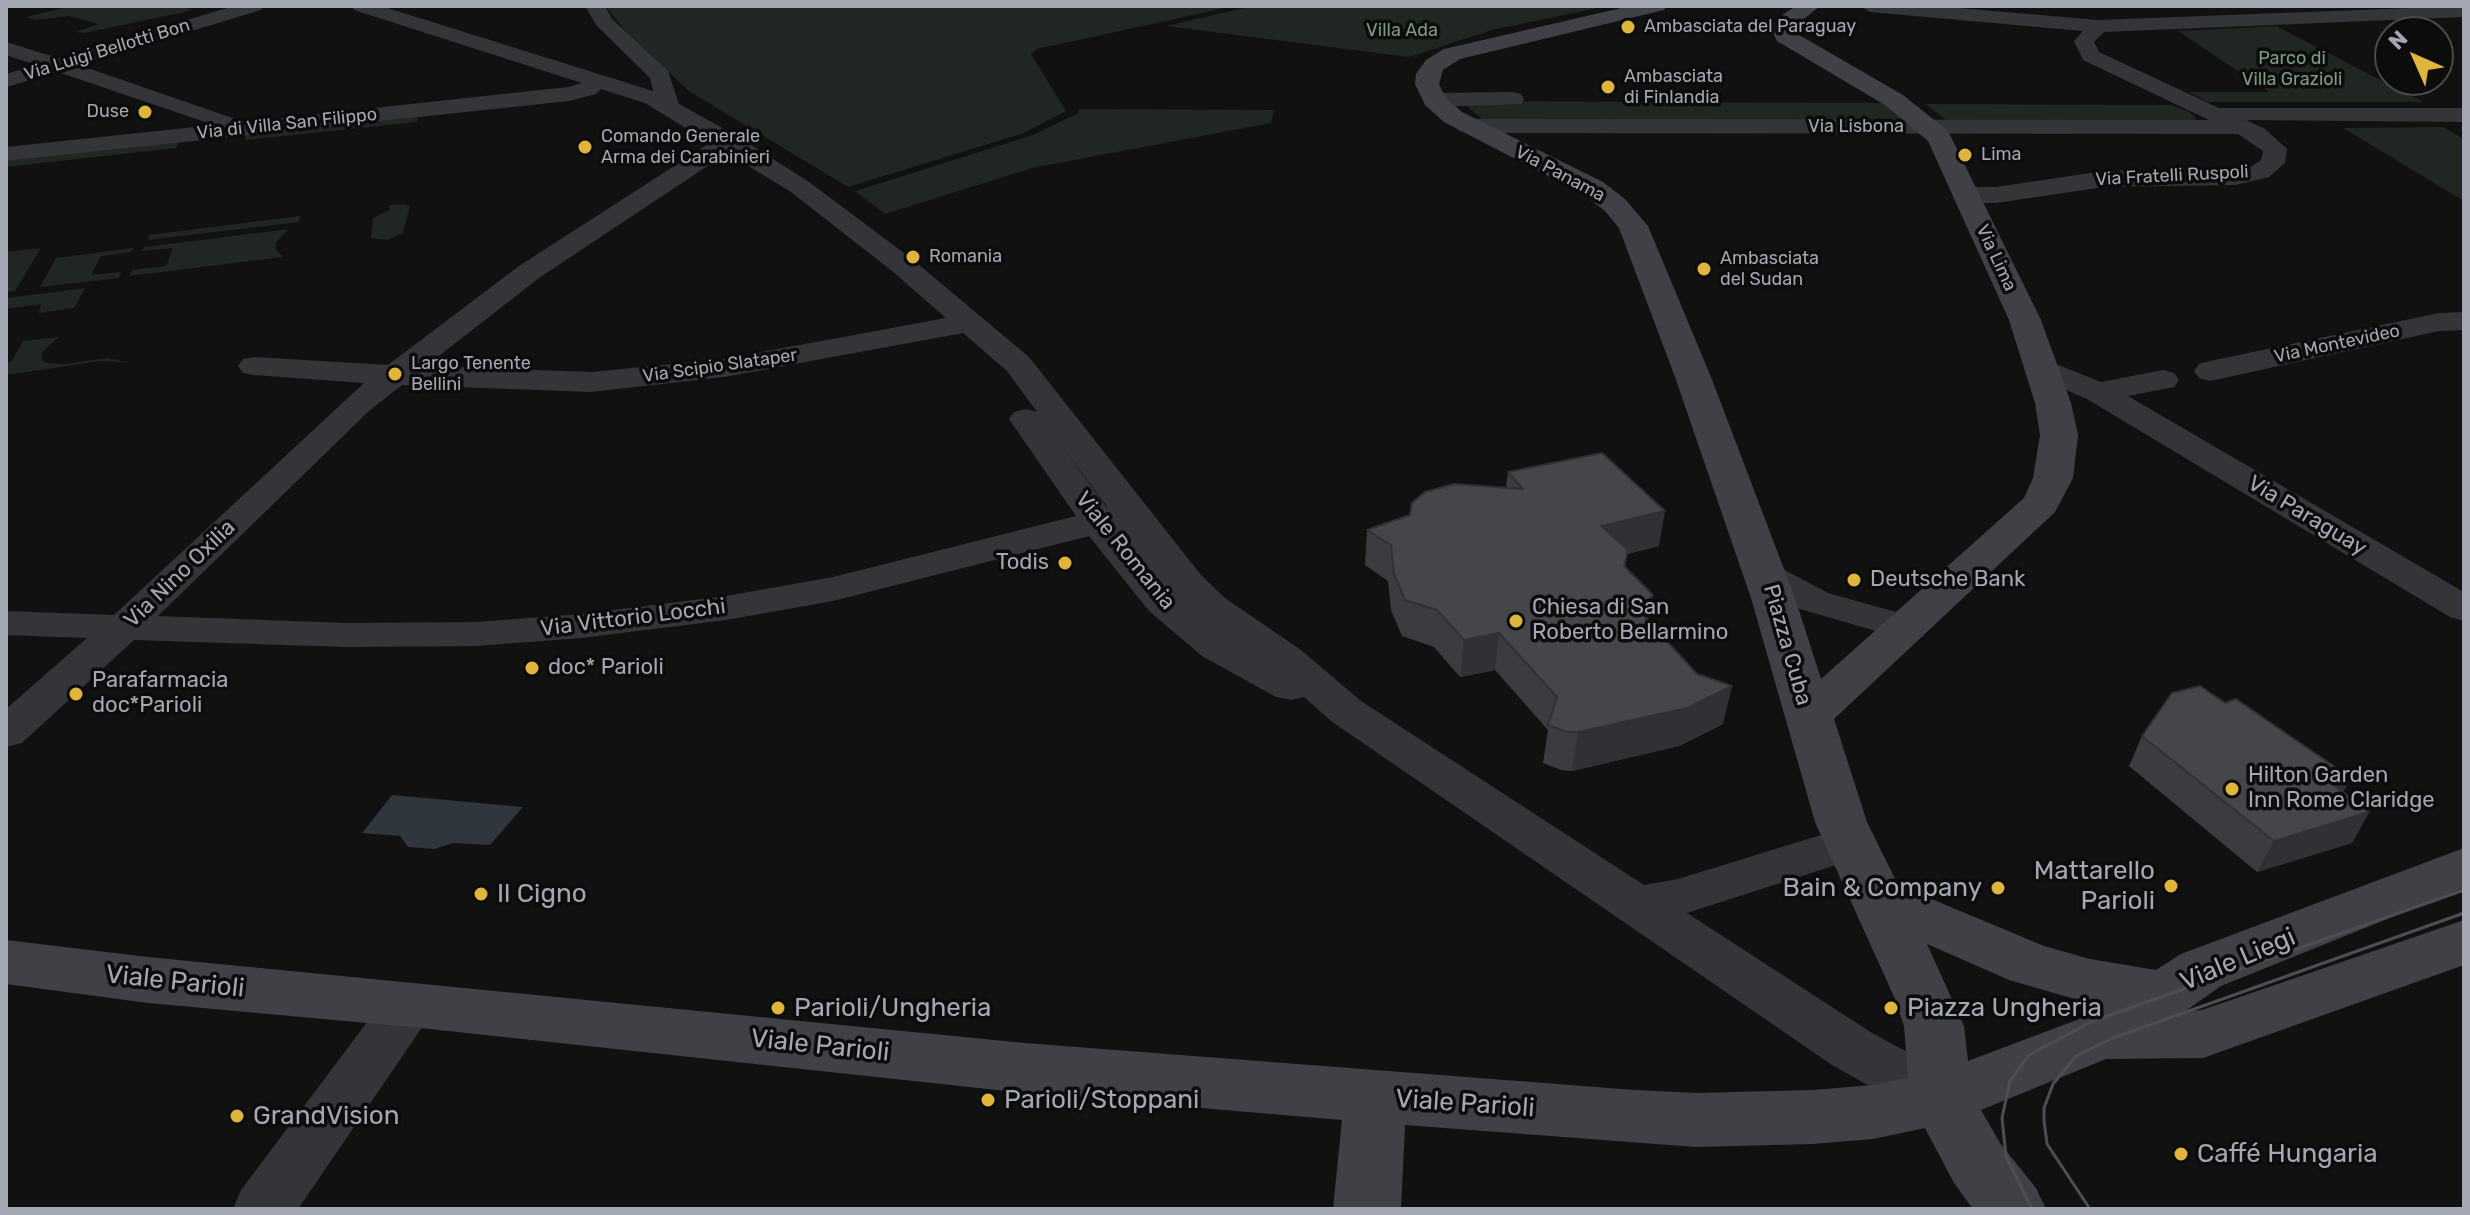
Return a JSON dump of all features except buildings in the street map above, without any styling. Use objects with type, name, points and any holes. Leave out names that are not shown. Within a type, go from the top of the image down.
[{"type":"street","name":"Via Luigi Bellotti Bon","points":[[6,81],[254,6]]},
{"type":"street","points":[[361,6],[650,104],[668,104],[660,76],[604,22],[595,6]]},
{"type":"street","points":[[1543,99],[1434,100],[1427,84],[1428,74],[1445,57],[1657,6]]},
{"type":"street","name":"Via Lima","points":[[1810,6],[1784,24],[1782,29],[1785,36],[1894,100],[1929,114],[2025,320],[2057,418],[2057,462],[2049,492],[2041,504],[1966,575]]},
{"type":"street","points":[[1870,6],[2064,22],[2093,31],[2152,25],[2464,11]]},
{"type":"street","name":"Via Fratelli Ruspoli","points":[[1967,195],[1996,195],[2088,180],[2252,174],[2273,163],[2276,152],[2269,142],[2245,127],[2098,62],[2084,49],[2084,41],[2093,31]]},
{"type":"street","points":[[6,48],[250,128]]},
{"type":"street","points":[[608,88],[660,76]]},
{"type":"street","name":"Via di Villa San Filippo","points":[[6,154],[608,88]]},
{"type":"street","name":"Via Panama","points":[[1434,100],[1467,126],[1593,188],[1615,205],[1633,226],[1693,377],[1765,575]]},
{"type":"street","name":"Via Lisbona","points":[[1846,100],[1894,100]]},
{"type":"street","points":[[2134,101],[2189,101]]},
{"type":"street","name":"Viale Romania","points":[[668,104],[816,198],[902,265],[966,323],[974,345],[1114,518],[1154,593],[1198,634],[1257,671],[1346,711],[1635,905]]},
{"type":"street","points":[[2217,113],[2464,115]]},
{"type":"street","name":"Via Lisbona","points":[[1467,126],[1929,114],[2245,127]]},
{"type":"street","points":[[2430,115],[2464,134]]},
{"type":"street","points":[[254,366],[394,374],[529,272],[729,141]]},
{"type":"street","name":"Via Scipio Slataper","points":[[394,374],[591,382],[695,372],[835,350],[966,323]]},
{"type":"street","name":"Via Montevideo","points":[[2210,371],[2456,326]]},
{"type":"street","name":"Via Paraguay","points":[[2041,367],[2098,392],[2464,609]]},
{"type":"street","name":"Via Nino Oxilia","points":[[6,733],[124,627],[350,411],[394,374]]},
{"type":"street","points":[[2098,392],[2163,380]]},
{"type":"street","name":"Via Vittorio Locchi","points":[[6,623],[347,635],[447,635],[653,619],[876,579],[1114,518]]},
{"type":"street","name":"Piazza Cuba","points":[[1765,575],[1801,596],[1827,606],[1907,628]]},
{"type":"street","name":"Piazza Cuba","points":[[1765,575],[1807,717],[1861,867]]},
{"type":"street","name":"Piazza Cuba","points":[[1807,717],[1966,575]]},
{"type":"street","points":[[1861,867],[1925,999],[1934,1026],[1941,1098],[1977,1163],[2012,1209]]},
{"type":"street","points":[[1635,905],[1861,867],[2029,964],[2090,982],[2162,994]]},
{"type":"street","name":"Viale Liegi","points":[[2103,1035],[2162,994],[2215,964],[2464,867]]},
{"type":"street","points":[[1635,905],[1852,1049],[1941,1098]]},
{"type":"street","points":[[1941,1098],[2103,1035],[2203,1034],[2464,942]]},
{"type":"street","name":"Viale Parioli","points":[[6,962],[148,980],[1025,1068],[1635,1117],[1696,1120],[1813,1117],[1873,1112],[1941,1098]]},
{"type":"street","points":[[263,1209],[411,1004]]},
{"type":"street","points":[[1367,1209],[1375,1097]]},
{"type":"green space","points":[[72,6],[179,6],[194,10],[84,33],[76,32],[98,24],[69,16],[36,20],[26,17]]},
{"type":"green space","points":[[606,6],[1223,6],[1221,9],[1037,49],[1031,54],[1066,111],[1024,133],[848,187],[689,91],[625,31]]},
{"type":"green space","name":"Villa Ada","points":[[1252,6],[1607,6],[1492,30],[1409,57],[1166,26]]},
{"type":"green space","name":"Parco di Villa Grazioli","points":[[2278,26],[2374,77],[2374,96],[2411,96],[2423,102],[2208,102],[2189,92],[2269,92],[2178,31]]},
{"type":"green space","points":[[1460,101],[1885,103],[1911,123],[1486,122]]},
{"type":"green space","points":[[1925,104],[2171,105],[2188,111],[2196,118],[2194,121],[1948,121]]},
{"type":"green space","points":[[1079,109],[1274,110],[1271,123],[1032,168],[885,214],[855,191],[1033,135],[1078,113]]},
{"type":"green space","points":[[418,117],[417,122],[245,140],[246,135]]},
{"type":"green space","points":[[2443,127],[2464,139],[2464,201],[2343,128]]},
{"type":"green space","points":[[179,142],[176,148],[6,167],[6,161]]},
{"type":"green space","points":[[389,205],[410,206],[403,233],[387,240],[371,238],[373,218],[390,210]]},
{"type":"green space","points":[[300,216],[299,222],[148,240],[149,235]]},
{"type":"green space","points":[[289,229],[276,242],[276,250],[283,257],[129,276],[132,270],[166,266],[173,248],[142,251],[144,247]]},
{"type":"green space","points":[[41,248],[15,291],[6,292],[6,252]]},
{"type":"green space","points":[[133,248],[131,252],[101,256],[91,275],[121,272],[119,278],[40,287],[56,258]]},
{"type":"green space","points":[[85,288],[74,308],[39,313],[41,304],[6,309],[6,298]]},
{"type":"green space","points":[[59,337],[42,352],[42,360],[47,363],[65,364],[107,358],[131,363],[100,361],[6,375],[6,363],[11,362],[23,341]]},
{"type":"shaded area","points":[[392,795],[523,807],[490,845],[453,843],[434,849],[408,847],[400,836],[362,833]]},
{"type":"tram line","points":[[2032,1209],[2006,1156],[2002,1118],[2010,1081],[2029,1055],[2093,1021],[2464,890]]},
{"type":"tram line","points":[[2090,1209],[2047,1144],[2044,1120],[2044,1108],[2053,1084],[2076,1056],[2113,1038],[2464,913]]},
{"type":"place","name":"Ambasciata del Paraguay","points":[[1628,27]]},
{"type":"place","name":"Ambasciata di Finlandia","points":[[1608,87]]},
{"type":"place","name":"Duse","points":[[145,112]]},
{"type":"place","name":"Comando Generale Arma dei Carabinieri","points":[[585,147]]},
{"type":"place","name":"Lima","points":[[1965,155]]},
{"type":"place","name":"Romania","points":[[913,257]]},
{"type":"place","name":"Ambasciata del Sudan","points":[[1704,269]]},
{"type":"place","name":"Largo Tenente Bellini","points":[[395,374]]},
{"type":"place","name":"Todis","points":[[1065,563]]},
{"type":"place","name":"Deutsche Bank","points":[[1854,580]]},
{"type":"place","name":"Chiesa di San Roberto Bellarmino","points":[[1516,621]]},
{"type":"place","name":"doc* Parioli","points":[[532,668]]},
{"type":"place","name":"Parafarmacia doc*Parioli","points":[[76,694]]},
{"type":"place","name":"Hilton Garden Inn Rome Claridge","points":[[2232,789]]},
{"type":"place","name":"Mattarello Parioli","points":[[2171,886]]},
{"type":"place","name":"Bain & Company","points":[[1998,888]]},
{"type":"place","name":"Il Cigno","points":[[481,894]]},
{"type":"place","name":"Parioli/Ungheria","points":[[778,1008]]},
{"type":"place","name":"Piazza Ungheria","points":[[1891,1008]]},
{"type":"place","name":"Parioli/Stoppani","points":[[988,1100]]},
{"type":"place","name":"GrandVision","points":[[237,1116]]},
{"type":"place","name":"Caffé Hungaria","points":[[2181,1154]]}]
